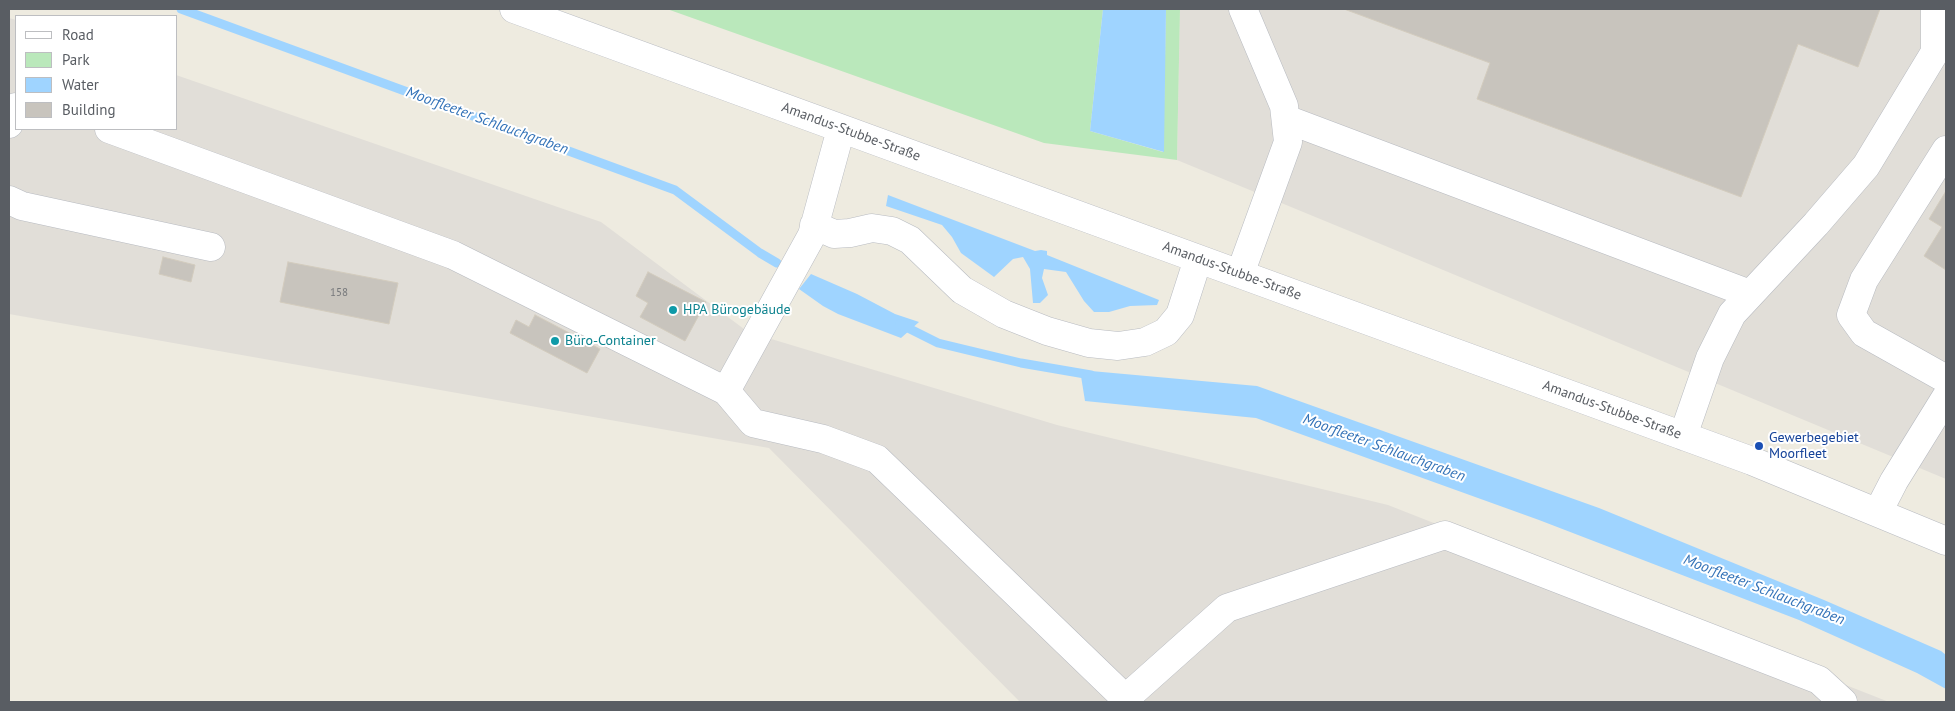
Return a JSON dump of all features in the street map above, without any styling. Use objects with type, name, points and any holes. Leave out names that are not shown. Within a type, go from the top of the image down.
[{"type":"street","name":"Amandus-Stubbe-Straße","points":[[514,9],[1752,461],[1946,541]]},
{"type":"street","points":[[1240,274],[1288,142],[1284,106],[1243,9]]},
{"type":"street","points":[[1683,436],[1710,358],[1732,314],[1816,224],[1866,166],[1935,52],[1935,9]]},
{"type":"street","points":[[9,124],[15,109]]},
{"type":"street","points":[[1286,119],[1750,294]]},
{"type":"street","points":[[726,391],[811,234],[841,128]]},
{"type":"street","points":[[112,130],[453,255],[726,391],[754,422],[823,439],[877,458],[1127,700],[1227,608],[1445,535],[1819,680],[1843,702]]},
{"type":"street","points":[[1946,150],[1864,280],[1851,316],[1864,333],[1946,379]]},
{"type":"street","points":[[9,200],[22,206],[211,246]]},
{"type":"street","points":[[811,234],[850,233],[872,228],[892,231],[910,240],[962,290],[1004,314],[1047,331],[1090,343],[1118,346],[1145,342],[1166,332],[1180,316],[1198,259]]},
{"type":"street","points":[[1878,512],[1894,481],[1946,397]]},
{"type":"shaded area","points":[[1180,9],[1946,9],[1946,479],[1177,160]]},
{"type":"shaded area","points":[[9,18],[15,20],[15,130],[178,130],[178,76],[601,222],[748,332],[1057,425],[1388,505],[1889,702],[1020,702],[769,448],[9,314]]},
{"type":"green space","points":[[667,9],[1103,9],[1090,131],[1163,152],[1166,9],[1180,9],[1177,160],[1044,143]]},
{"type":"water","points":[[1103,9],[1166,9],[1164,152],[1090,131]]},
{"type":"water","points":[[888,195],[1035,251],[1047,251],[1047,255],[1159,300],[1157,305],[1130,306],[1109,312],[1094,312],[1084,301],[1066,272],[1044,269],[1042,278],[1048,295],[1040,303],[1033,303],[1030,269],[1023,257],[1013,259],[994,277],[961,253],[952,237],[942,225],[886,206]]},
{"type":"water","points":[[811,274],[857,294],[895,314],[919,322],[901,338],[838,314],[799,289]]},
{"type":"water","points":[[1080,370],[1257,386],[1599,508],[1824,600],[1941,651],[1946,655],[1946,689],[1917,673],[1799,620],[1539,520],[1256,418],[1085,401]]},
{"type":"building","points":[[1344,9],[1880,9],[1858,67],[1798,44],[1741,197],[1477,99],[1490,63]]},
{"type":"building","points":[[1946,191],[1946,270],[1924,256],[1942,227],[1929,219]]},
{"type":"building","points":[[163,257],[195,265],[191,282],[159,274]]},
{"type":"building","points":[[288,262],[398,283],[389,324],[280,302]]},
{"type":"building","name":"HPA Bürogebäude","points":[[648,272],[706,302],[685,341],[640,317],[648,303],[636,296]]},
{"type":"building","name":"Büro-Container","points":[[535,315],[600,349],[587,373],[510,333],[516,320],[529,327]]},
{"type":"waterway","name":"Moorfleeter Schlauchgraben","points":[[181,9],[675,190],[760,253],[777,263]]},
{"type":"waterway","name":"Moorfleeter Schlauchgraben","points":[[900,324],[938,343],[1021,363],[1091,375]]},
{"type":"place","name":"HPA Bürogebäude","points":[[673,310]]},
{"type":"place","name":"Büro-Container","points":[[555,341]]},
{"type":"place","name":"Gewerbegebiet Moorfleet","points":[[1759,446]]}]
